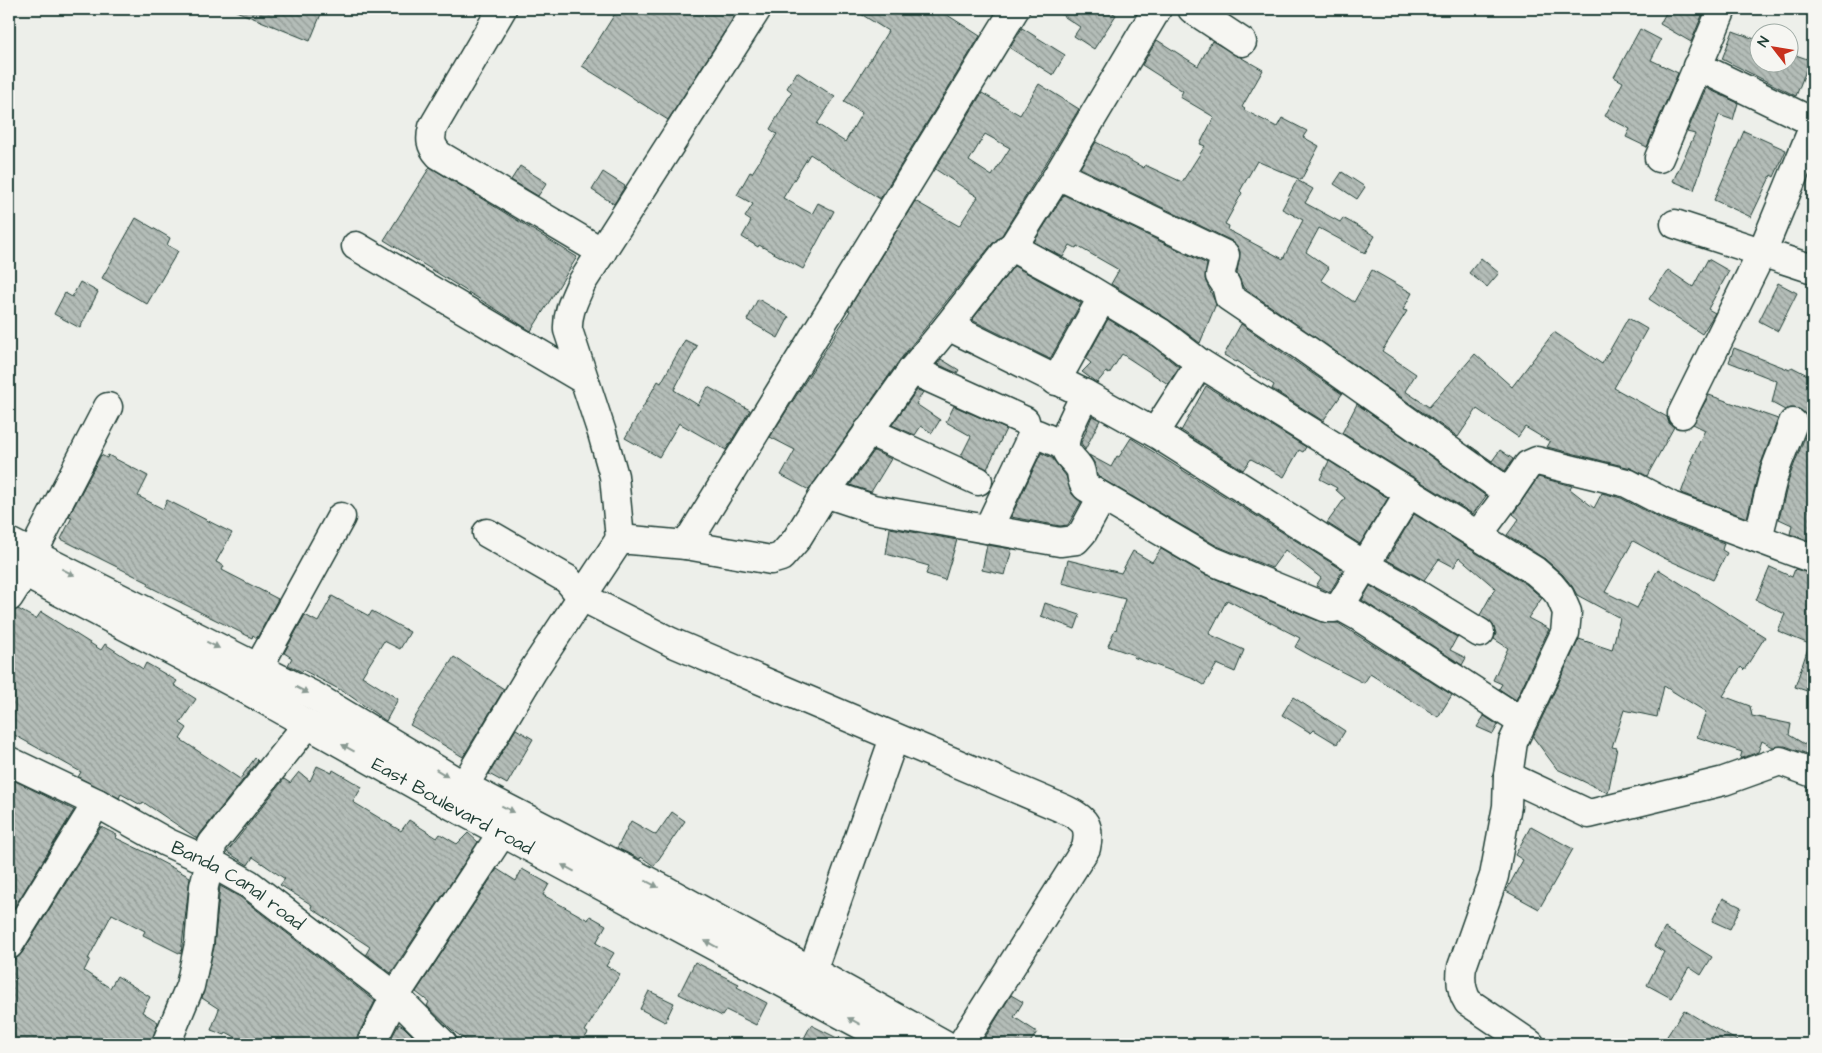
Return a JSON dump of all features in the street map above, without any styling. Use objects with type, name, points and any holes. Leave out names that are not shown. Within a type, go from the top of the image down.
[{"type":"street","points":[[502,9],[433,127],[430,138],[432,148],[438,155],[602,252]]},
{"type":"street","points":[[464,786],[532,672],[620,539],[614,476],[568,330],[568,319],[572,304],[581,284],[757,9]]},
{"type":"street","points":[[686,545],[1015,9]]},
{"type":"street","points":[[620,539],[686,545],[771,560],[781,557],[789,550],[825,493],[912,370],[1004,254],[1012,248],[1157,9]]},
{"type":"street","points":[[1192,9],[1242,42]]},
{"type":"street","points":[[1658,158],[1722,9]]},
{"type":"street","points":[[1697,66],[1813,122]]},
{"type":"street","points":[[1682,414],[1762,252],[1813,128]]},
{"type":"street","points":[[1058,175],[1225,255],[1220,276],[1226,286],[1229,297],[1509,493]]},
{"type":"street","points":[[1675,224],[1813,269]]},
{"type":"street","points":[[356,246],[584,380]]},
{"type":"street","points":[[1012,248],[1019,250],[1161,333],[1200,363],[1535,571],[1551,584],[1560,596],[1567,612],[1565,633],[1513,742],[1508,776],[1507,806],[1494,876],[1462,967],[1461,978],[1463,995],[1468,1002],[1530,1044]]},
{"type":"street","points":[[1056,380],[1102,298]]},
{"type":"street","points":[[948,326],[1085,394],[1155,433],[1364,565],[1480,632]]},
{"type":"street","points":[[523,345],[568,330]]},
{"type":"street","points":[[1155,433],[1200,363]]},
{"type":"street","points":[[912,370],[1025,421]]},
{"type":"street","points":[[1085,394],[1067,435],[1065,446],[1080,470],[1081,482],[1086,487],[1210,560],[1326,608],[1340,606],[1409,493]]},
{"type":"street","points":[[9,597],[22,564],[108,407]]},
{"type":"street","points":[[1758,538],[1775,470],[1792,423]]},
{"type":"street","points":[[868,431],[978,481]]},
{"type":"street","points":[[988,529],[1031,438],[1037,434],[1065,446]]},
{"type":"street","points":[[1478,535],[1528,465],[1539,461],[1627,483],[1671,506],[1813,559]]},
{"type":"street","points":[[825,493],[873,509],[1060,542],[1076,540],[1083,532],[1102,497]]},
{"type":"street","points":[[258,668],[341,517]]},
{"type":"street","points":[[487,533],[567,579],[582,597],[671,642],[1076,815],[1087,825],[1089,834],[1086,848],[962,1044]]},
{"type":"street","points":[[9,542],[22,564],[258,668],[314,696],[464,786],[665,890],[944,1044]]},
{"type":"street","name":"East Boulevard road","points":[[22,564],[502,833],[897,1044]]},
{"type":"street","points":[[1340,606],[1522,722]]},
{"type":"street","points":[[166,1044],[190,986],[199,944],[204,886],[212,844],[307,725]]},
{"type":"street","points":[[812,971],[894,738]]},
{"type":"street","name":"Banda Canal road","points":[[9,761],[97,804],[249,884],[395,996],[444,1044]]},
{"type":"street","points":[[1508,776],[1589,814],[1724,781],[1780,761],[1813,773]]},
{"type":"street","points":[[9,946],[97,804]]},
{"type":"street","points":[[371,1044],[395,996],[502,833]]},
{"type":"building","points":[[231,9],[323,9],[310,41]]},
{"type":"building","points":[[618,9],[739,9],[668,120],[582,66]]},
{"type":"building","points":[[853,9],[938,9],[980,36],[880,199],[810,154],[783,198],[812,214],[818,203],[834,211],[803,269],[742,237],[751,221],[745,217],[753,204],[737,195],[750,172],[752,173],[777,134],[770,129],[792,92],[787,88],[797,72],[835,97],[817,124],[845,142],[862,113],[844,102],[888,31]]},
{"type":"building","points":[[1053,9],[1107,9],[1116,15],[1094,49],[1074,36],[1080,27]]},
{"type":"building","points":[[1668,9],[1696,9],[1703,13],[1691,42],[1660,24]]},
{"type":"building","points":[[1022,28],[1065,55],[1053,75],[1010,48]]},
{"type":"building","points":[[1640,29],[1661,40],[1651,60],[1678,73],[1647,147],[1626,137],[1630,129],[1605,116],[1623,82],[1614,77]]},
{"type":"building","points":[[1733,31],[1750,37],[1750,72],[1800,72],[1800,56],[1810,60],[1796,96],[1722,59]]},
{"type":"building","points":[[1157,40],[1198,66],[1212,41],[1263,70],[1242,107],[1244,110],[1277,127],[1282,118],[1307,131],[1303,137],[1319,146],[1301,180],[1257,161],[1240,191],[1242,193],[1225,224],[1229,226],[1228,230],[1283,259],[1303,220],[1282,209],[1297,180],[1313,189],[1305,203],[1340,222],[1343,218],[1375,236],[1365,253],[1319,228],[1306,252],[1329,268],[1321,280],[1354,302],[1372,270],[1412,293],[1403,310],[1407,311],[1382,351],[1416,374],[1405,391],[1429,407],[1475,354],[1512,387],[1554,332],[1602,364],[1628,318],[1647,329],[1614,388],[1667,417],[1669,423],[1674,427],[1647,476],[1631,468],[1547,447],[1550,442],[1525,427],[1518,437],[1477,409],[1458,437],[1243,287],[1237,273],[1240,252],[1232,241],[1080,168],[1096,142],[1144,168],[1145,165],[1182,182],[1205,146],[1200,144],[1214,117],[1180,97],[1183,91],[1142,65]]},
{"type":"building","points":[[1039,84],[1079,109],[1002,235],[992,244],[899,361],[809,490],[781,475],[795,450],[770,437],[850,311],[848,310],[915,201],[959,226],[978,197],[935,169],[982,93],[1020,115]],"holes":[[[985,134],[1010,148],[992,176],[969,161]]]},
{"type":"building","points":[[1706,88],[1738,103],[1733,120],[1719,115],[1694,190],[1673,181],[1695,134],[1687,132]]},
{"type":"building","points":[[1744,131],[1786,150],[1774,177],[1771,175],[1751,217],[1714,200]]},
{"type":"building","points":[[520,166],[547,183],[538,196],[511,180]]},
{"type":"building","points":[[430,167],[577,257],[531,331],[384,240]]},
{"type":"building","points":[[603,172],[625,186],[614,204],[592,190]]},
{"type":"building","points":[[1342,172],[1365,187],[1357,199],[1334,184]]},
{"type":"building","points":[[1064,195],[1207,264],[1205,279],[1216,304],[1200,343],[1169,320],[1111,284],[1119,270],[1077,246],[1076,248],[1070,245],[1063,257],[1034,242]]},
{"type":"building","points":[[136,218],[170,238],[167,245],[178,251],[147,304],[102,278]]},
{"type":"building","points":[[1481,258],[1499,273],[1487,287],[1469,273]]},
{"type":"building","points":[[1708,259],[1729,271],[1708,309],[1715,313],[1702,334],[1649,299],[1668,270],[1693,287]]},
{"type":"building","points":[[1014,266],[1081,303],[1050,359],[972,320]]},
{"type":"building","points":[[80,282],[98,292],[80,328],[54,314],[65,293],[72,297]]},
{"type":"building","points":[[1778,283],[1797,293],[1778,331],[1759,321]]},
{"type":"building","points":[[758,299],[789,317],[778,338],[747,320]]},
{"type":"building","points":[[1108,319],[1152,346],[1179,367],[1168,384],[1122,354],[1109,374],[1106,372],[1097,383],[1082,372],[1091,363],[1086,359]]},
{"type":"building","points":[[1241,324],[1342,394],[1323,421],[1272,389],[1274,385],[1237,361],[1224,355]]},
{"type":"building","points":[[685,340],[697,346],[674,390],[698,405],[708,387],[750,410],[726,450],[679,423],[659,457],[625,438],[658,381],[661,383]]},
{"type":"building","points":[[1734,348],[1790,370],[1792,367],[1813,378],[1813,542],[1790,534],[1792,525],[1779,519],[1790,475],[1808,429],[1808,420],[1799,409],[1791,408],[1785,410],[1772,403],[1777,381],[1729,362]]},
{"type":"building","points":[[941,359],[959,370],[957,373],[937,364]]},
{"type":"building","points":[[1206,386],[1306,447],[1303,452],[1299,450],[1284,477],[1251,459],[1243,470],[1181,430]]},
{"type":"building","points":[[917,390],[923,392],[916,404],[940,420],[932,433],[921,426],[915,435],[892,425]]},
{"type":"building","points":[[1709,395],[1778,419],[1760,466],[1747,518],[1681,493],[1693,461],[1691,460],[1705,430],[1693,424]]},
{"type":"building","points":[[1357,404],[1486,496],[1473,514],[1342,433]]},
{"type":"building","points":[[954,406],[1006,429],[987,469],[961,456],[971,436],[946,422]]},
{"type":"building","points":[[1092,416],[1100,420],[1085,450],[1081,443]]},
{"type":"building","points":[[1131,438],[1343,570],[1330,592],[1316,586],[1321,578],[1285,550],[1272,568],[1217,546],[1097,476],[1095,464],[1089,455],[1111,467]]},
{"type":"building","points":[[1469,445],[1492,461],[1500,450],[1513,459],[1505,471]]},
{"type":"building","points":[[874,451],[891,459],[871,492],[850,485]]},
{"type":"building","points":[[1041,453],[1052,458],[1066,476],[1072,494],[1081,502],[1068,525],[1060,526],[1011,517]]},
{"type":"building","points":[[101,455],[107,458],[108,455],[148,476],[138,496],[163,509],[167,500],[232,533],[216,562],[224,566],[222,570],[278,599],[257,638],[253,635],[252,638],[148,586],[149,583],[61,539],[72,517],[69,516]]},
{"type":"building","points":[[1329,461],[1388,498],[1360,544],[1327,523],[1345,498],[1336,490],[1337,488],[1320,479]]},
{"type":"building","points":[[1538,477],[1572,486],[1570,489],[1594,508],[1602,493],[1621,498],[1665,521],[1724,543],[1722,550],[1727,553],[1713,580],[1664,558],[1633,541],[1605,592],[1637,608],[1658,569],[1765,637],[1744,670],[1741,667],[1723,696],[1750,706],[1752,716],[1791,724],[1789,735],[1813,749],[1813,756],[1785,746],[1773,747],[1762,741],[1758,752],[1740,759],[1742,752],[1697,737],[1706,712],[1664,686],[1657,717],[1624,710],[1612,747],[1617,748],[1608,793],[1557,769],[1533,737],[1579,639],[1612,650],[1620,618],[1577,595],[1563,575],[1545,559],[1507,535],[1519,519],[1513,514]]},
{"type":"building","points":[[1414,514],[1526,584],[1542,598],[1528,618],[1549,629],[1516,700],[1499,689],[1502,684],[1493,680],[1508,648],[1494,639],[1496,633],[1493,625],[1480,615],[1495,588],[1459,557],[1454,567],[1439,559],[1424,580],[1387,560]]},
{"type":"building","points":[[890,528],[957,540],[945,580],[926,574],[929,566],[886,554]]},
{"type":"building","points":[[987,545],[1012,549],[1005,575],[982,570]]},
{"type":"building","points":[[1161,549],[1204,574],[1321,622],[1338,623],[1452,695],[1438,717],[1370,674],[1364,683],[1311,656],[1295,647],[1300,638],[1227,600],[1209,634],[1244,650],[1235,672],[1217,664],[1204,685],[1194,679],[1108,646],[1116,630],[1125,599],[1062,583],[1068,560],[1121,573],[1133,551],[1152,562]]},
{"type":"building","points":[[1770,567],[1792,577],[1795,569],[1813,574],[1813,634],[1810,641],[1813,642],[1813,693],[1795,687],[1810,642],[1809,644],[1778,631],[1785,614],[1756,600]]},
{"type":"building","points":[[1370,586],[1457,637],[1450,650],[1466,658],[1462,665],[1362,600]]},
{"type":"building","points":[[332,596],[369,616],[372,611],[410,632],[400,649],[384,641],[362,676],[398,699],[386,721],[346,693],[303,670],[302,672],[288,665],[292,658],[284,653],[305,615],[318,622]]},
{"type":"building","points":[[1045,603],[1080,615],[1075,629],[1041,616]]},
{"type":"building","points":[[18,609],[36,619],[41,612],[101,650],[105,644],[143,669],[146,663],[177,681],[174,685],[196,699],[180,723],[187,728],[180,739],[240,779],[255,758],[258,761],[198,839],[143,802],[141,805],[121,794],[119,798],[78,777],[81,772],[9,732],[9,613]]},
{"type":"building","points":[[454,657],[504,689],[463,757],[410,725]]},
{"type":"building","points":[[1293,697],[1345,731],[1337,744],[1314,730],[1311,733],[1282,715]]},
{"type":"building","points":[[1484,716],[1498,725],[1493,734],[1477,727]]},
{"type":"building","points":[[516,729],[533,739],[507,784],[489,774]]},
{"type":"building","points":[[317,766],[332,773],[333,770],[362,787],[353,802],[401,831],[409,820],[437,838],[440,834],[457,844],[468,833],[478,842],[391,973],[366,954],[370,947],[311,908],[312,905],[280,885],[285,879],[253,857],[248,865],[227,852],[284,779],[290,783],[299,772],[310,781]]},
{"type":"building","points":[[9,778],[74,810],[9,916]]},
{"type":"building","points":[[672,812],[685,821],[654,866],[641,857],[640,859],[617,848],[631,821],[656,835]]},
{"type":"building","points":[[1531,826],[1573,849],[1539,909],[1506,891],[1523,860],[1515,855]]},
{"type":"building","points":[[101,827],[117,835],[116,838],[190,877],[181,954],[143,935],[145,931],[112,914],[88,959],[90,959],[84,971],[110,988],[117,976],[150,997],[142,1012],[158,1022],[151,1044],[9,1044],[9,961],[17,958],[22,953]]},
{"type":"building","points":[[497,869],[516,881],[522,869],[549,884],[543,895],[588,920],[590,916],[606,925],[596,943],[614,953],[606,966],[620,974],[585,1031],[588,1033],[581,1044],[471,1044],[452,1030],[427,1006],[429,1002],[416,992]]},
{"type":"building","points":[[220,886],[240,897],[375,1001],[355,1044],[248,1044],[226,1032],[225,1035],[211,1030],[219,1009],[202,998],[214,947]]},
{"type":"building","points":[[1723,898],[1741,907],[1730,929],[1712,921]]},
{"type":"building","points":[[1665,928],[1712,957],[1701,975],[1689,967],[1671,998],[1647,985],[1664,952],[1654,946]]},
{"type":"building","points":[[695,962],[739,984],[737,987],[767,1003],[756,1025],[726,1010],[722,1016],[679,994]]},
{"type":"building","points":[[649,991],[674,1003],[665,1022],[640,1009]]},
{"type":"building","points":[[1011,995],[1023,1002],[1014,1017],[1037,1032],[1029,1044],[981,1044]]},
{"type":"building","points":[[1684,1010],[1709,1025],[1743,1044],[1662,1044]]},
{"type":"building","points":[[399,1024],[404,1027],[421,1044],[388,1044]]},
{"type":"building","points":[[811,1025],[849,1044],[801,1044]]}]
